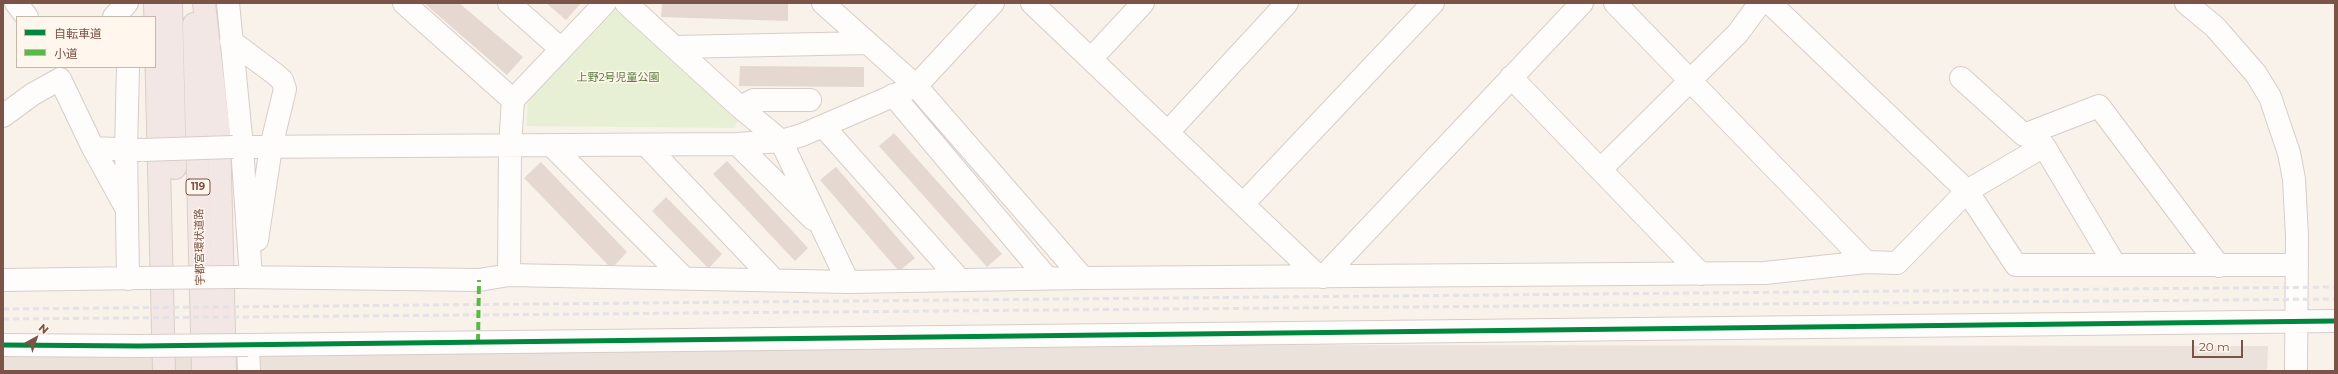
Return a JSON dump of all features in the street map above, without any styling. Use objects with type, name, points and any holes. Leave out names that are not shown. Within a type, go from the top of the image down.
[{"type":"highway","points":[[155,3],[155,16]]},
{"type":"highway","name":"119","points":[[171,3],[179,371]]},
{"type":"highway","name":"宇都宮環状道路","points":[[194,3],[203,371]]},
{"type":"highway","points":[[204,3],[219,134],[225,371]]},
{"type":"highway","points":[[156,44],[164,371]]},
{"type":"street","points":[[16,3],[26,16]]},
{"type":"street","points":[[115,16],[128,3]]},
{"type":"street","points":[[128,3],[129,16]]},
{"type":"street","points":[[228,3],[238,147],[244,277]]},
{"type":"street","points":[[404,3],[514,100]]},
{"type":"street","points":[[509,3],[561,49]]},
{"type":"street","points":[[509,275],[510,146],[514,100],[605,3]]},
{"type":"street","points":[[626,3],[740,107],[781,141],[848,282]]},
{"type":"street","points":[[823,3],[916,86],[1083,278]]},
{"type":"street","points":[[93,148],[134,150],[238,147],[552,146],[737,144],[781,141],[823,126],[916,86],[993,3]]},
{"type":"street","points":[[1032,3],[1318,276],[1323,277]]},
{"type":"street","points":[[1091,59],[1143,3]]},
{"type":"street","points":[[1168,132],[1287,3]]},
{"type":"street","points":[[1243,204],[1433,3]]},
{"type":"street","points":[[1323,277],[1582,3]]},
{"type":"street","points":[[1615,3],[1866,262]]},
{"type":"street","points":[[1601,169],[1738,33],[1760,3]]},
{"type":"street","points":[[1770,3],[1967,191],[2016,265],[2297,265]]},
{"type":"street","points":[[2186,3],[2215,27],[2237,50],[2256,74],[2270,98],[2289,153],[2294,179],[2297,265],[2298,321],[2296,371]]},
{"type":"street","points":[[231,41],[282,80],[285,89],[284,100],[272,147],[244,277]]},
{"type":"street","points":[[674,48],[868,43]]},
{"type":"street","points":[[128,68],[134,150],[127,208],[135,279]]},
{"type":"street","points":[[3,116],[67,70],[93,148],[127,208]]},
{"type":"street","points":[[1511,77],[1701,274]]},
{"type":"street","points":[[1960,78],[2024,135],[2099,106],[2219,266]]},
{"type":"street","points":[[893,95],[1047,278]]},
{"type":"street","points":[[740,107],[754,100],[810,100]]},
{"type":"street","points":[[823,126],[960,280]]},
{"type":"street","points":[[737,144],[824,230]]},
{"type":"street","points":[[646,145],[774,280]]},
{"type":"street","points":[[552,146],[684,278]]},
{"type":"street","points":[[3,280],[244,277],[480,280],[509,275],[848,282],[1047,278],[1765,273],[1866,262],[1897,263],[1967,191],[2044,146],[2115,265]]},
{"type":"street","points":[[3,345],[248,345],[2335,321]]},
{"type":"street","points":[[248,345],[249,371]]},
{"type":"shaded area","points":[[3,344],[2268,346],[2267,371],[3,371]]},
{"type":"green space","name":"上野2号児童公園","points":[[616,10],[738,118],[735,128],[526,126],[528,101]]},
{"type":"building","points":[[424,3],[459,3],[523,57],[507,75]]},
{"type":"building","points":[[546,3],[581,3],[566,20]]},
{"type":"building","points":[[662,3],[788,3],[788,21],[661,17]]},
{"type":"building","points":[[740,66],[864,67],[864,87],[739,86]]},
{"type":"building","points":[[894,133],[1002,254],[987,267],[879,146]]},
{"type":"building","points":[[727,161],[808,248],[795,261],[713,174]]},
{"type":"building","points":[[541,162],[627,252],[615,265],[608,265],[524,178]]},
{"type":"building","points":[[836,167],[915,258],[902,269],[897,269],[820,180]]},
{"type":"building","points":[[666,197],[722,254],[710,267],[707,267],[652,211]]},
{"type":"railway","points":[[3,309],[2335,287]]},
{"type":"railway","points":[[3,319],[2335,299]]},
{"type":"marked path","points":[[478,342],[479,280]]},
{"type":"cycle path","points":[[3,345],[139,346],[2335,321]]}]
